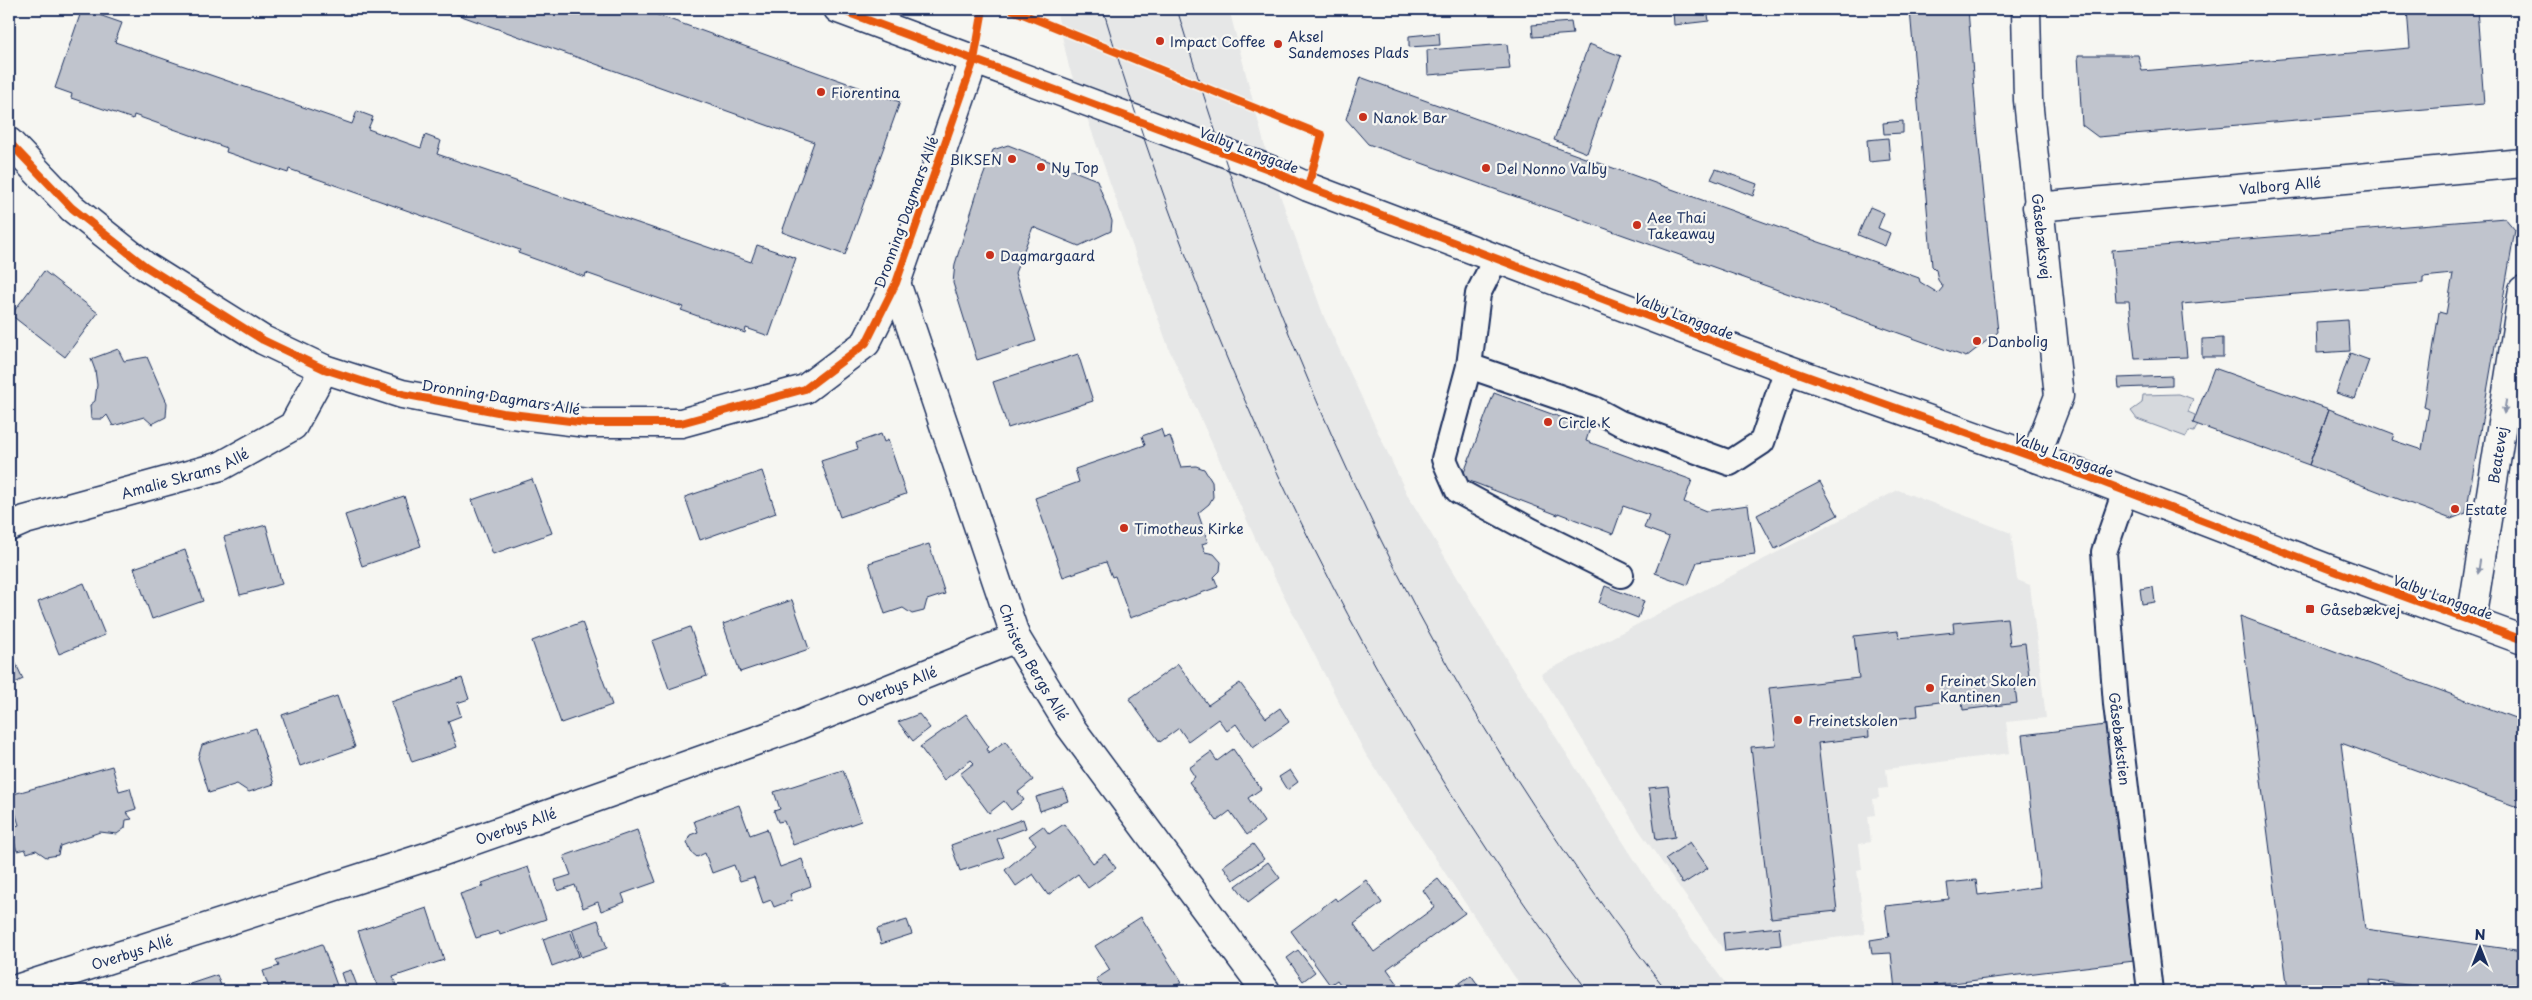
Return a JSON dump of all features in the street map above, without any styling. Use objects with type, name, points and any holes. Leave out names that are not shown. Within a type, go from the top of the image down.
[{"type":"street","name":"Valby Langgade","points":[[838,9],[1270,170],[1787,369],[2125,491],[2329,570],[2523,640]]},
{"type":"street","name":"Gåsebæksvej","points":[[2026,9],[2028,100],[2037,207],[2059,396],[2035,458]]},
{"type":"street","name":"Dronning Dagmars Allé","points":[[9,142],[72,208],[145,266],[264,340],[324,369],[402,394],[503,413],[587,423],[681,422],[805,389],[866,343],[896,283],[974,60]]},
{"type":"street","name":"Valborg Allé","points":[[2037,207],[2523,163]]},
{"type":"street","name":"Christen Bergs Allé","points":[[896,283],[1016,638],[1069,725],[1266,991]]},
{"type":"street","name":"Beatevej","points":[[2471,621],[2523,290]]},
{"type":"street","name":"Amalie Skrams Allé","points":[[9,527],[26,520],[221,466],[292,426],[324,369]]},
{"type":"street","name":"Overbys Allé","points":[[10,991],[432,855],[592,799],[789,729],[1016,638]]},
{"type":"lane","points":[[1496,258],[1478,294],[1469,366],[1444,459],[1458,491],[1532,531],[1621,575]]},
{"type":"lane","points":[[1469,366],[1594,409],[1620,422],[1730,463],[1762,442],[1787,369]]},
{"type":"lane","name":"Gåsebækstien","points":[[2125,491],[2104,552],[2116,704],[2150,991]]},
{"type":"shaded area","points":[[1056,9],[1229,9],[1271,170],[1324,317],[1407,494],[1516,675],[1643,873],[1731,991],[1526,991],[1514,976],[1365,753],[1260,549],[1169,349],[1069,67]]},
{"type":"shaded area","points":[[2179,394],[2193,399],[2188,412],[2195,415],[2194,422],[2198,424],[2194,432],[2189,431],[2186,437],[2137,419],[2131,411],[2142,403],[2143,395]]},
{"type":"shaded area","name":"Freinetskolen","points":[[1898,490],[2011,533],[2017,580],[2030,585],[2046,718],[2006,722],[2010,753],[1886,769],[1888,788],[1878,789],[1879,798],[1873,799],[1875,815],[1868,816],[1871,842],[1859,844],[1862,869],[1857,870],[1865,934],[1725,952],[1639,830],[1541,674]]},
{"type":"building","points":[[82,9],[122,23],[115,42],[352,124],[357,111],[373,117],[368,129],[421,148],[425,135],[441,141],[437,154],[751,262],[757,245],[796,258],[769,336],[746,328],[745,333],[681,310],[683,307],[586,273],[585,277],[518,253],[520,250],[289,169],[288,173],[226,152],[227,148],[134,115],[133,119],[71,98],[72,94],[55,88]]},
{"type":"building","points":[[442,9],[641,9],[900,102],[845,255],[782,232],[814,142]]},
{"type":"building","points":[[1707,9],[1709,21],[1674,25],[1673,11]]},
{"type":"building","points":[[1754,9],[1774,9],[1774,13],[1755,15]]},
{"type":"building","points":[[1968,9],[1977,127],[1998,332],[1966,357],[1368,144],[1346,119],[1360,77],[1919,278],[1920,282],[1938,293],[1943,287],[1938,280],[1936,270],[1932,266],[1910,10]]},
{"type":"building","points":[[2407,9],[2477,9],[2484,104],[2098,137],[2082,125],[2078,55],[2138,55],[2142,71],[2410,48]]},
{"type":"building","points":[[1571,22],[1573,34],[1533,37],[1532,25]]},
{"type":"building","points":[[1439,33],[1440,45],[1409,47],[1409,36]]},
{"type":"building","points":[[1507,44],[1510,69],[1428,75],[1427,50]]},
{"type":"building","points":[[1589,44],[1621,56],[1587,153],[1554,140]]},
{"type":"building","points":[[1903,121],[1903,133],[1884,134],[1883,123]]},
{"type":"building","points":[[1888,138],[1890,160],[1869,162],[1867,140]]},
{"type":"building","name":"Dagmargaard","points":[[1008,145],[1097,180],[1112,221],[1111,231],[1079,246],[1033,227],[1015,273],[1036,341],[977,360],[953,283],[955,264],[979,187],[993,150]]},
{"type":"building","points":[[1716,169],[1757,184],[1753,196],[1711,179]]},
{"type":"building","points":[[1870,207],[1884,213],[1878,228],[1890,233],[1885,246],[1858,235]]},
{"type":"building","points":[[2505,218],[2515,230],[2466,513],[2451,519],[2309,465],[2329,409],[2394,434],[2392,440],[2422,450],[2429,409],[2424,407],[2439,312],[2446,314],[2453,274],[2423,277],[2423,283],[2182,304],[2187,357],[2135,359],[2129,301],[2116,301],[2112,250]]},
{"type":"building","points":[[44,271],[98,313],[65,357],[11,315]]},
{"type":"building","points":[[2348,320],[2350,351],[2317,353],[2316,322]]},
{"type":"building","points":[[2223,338],[2223,357],[2202,357],[2202,339]]},
{"type":"building","points":[[118,349],[124,361],[147,357],[167,403],[166,417],[152,424],[144,417],[113,426],[107,415],[103,419],[91,419],[90,405],[95,401],[97,385],[91,359]]},
{"type":"building","points":[[2350,353],[2369,360],[2355,399],[2336,393]]},
{"type":"building","points":[[1078,354],[1093,401],[1008,428],[993,382]]},
{"type":"building","points":[[2214,368],[2329,409],[2309,465],[2193,423]]},
{"type":"building","points":[[2172,376],[2172,386],[2119,388],[2118,378]]},
{"type":"building","points":[[1494,393],[1590,428],[1586,441],[1692,480],[1684,502],[1706,511],[1748,505],[1755,554],[1697,562],[1688,585],[1655,573],[1669,537],[1644,528],[1649,515],[1623,506],[1613,534],[1462,478]]},
{"type":"building","name":"Timotheus Kirke","points":[[1161,429],[1164,438],[1170,436],[1181,467],[1196,466],[1204,469],[1212,482],[1213,497],[1209,504],[1198,513],[1208,542],[1202,544],[1205,552],[1214,554],[1221,562],[1220,571],[1214,577],[1218,587],[1130,618],[1115,576],[1112,577],[1106,562],[1063,577],[1035,498],[1079,482],[1075,469],[1145,445],[1142,436]]},
{"type":"building","points":[[881,434],[884,442],[888,440],[906,494],[840,517],[821,461],[858,449],[856,443]]},
{"type":"building","points":[[762,471],[776,513],[700,540],[685,497]]},
{"type":"building","points":[[532,479],[552,533],[493,554],[472,500]]},
{"type":"building","points":[[1820,482],[1838,515],[1775,549],[1757,515]]},
{"type":"building","points":[[404,496],[421,546],[362,566],[345,515]]},
{"type":"building","points":[[266,525],[282,584],[240,595],[224,537]]},
{"type":"building","points":[[929,544],[945,594],[927,600],[924,611],[912,614],[903,608],[885,614],[869,563]]},
{"type":"building","points":[[185,550],[203,601],[152,619],[134,568]]},
{"type":"building","points":[[84,583],[105,635],[59,654],[38,602]]},
{"type":"building","points":[[1605,586],[1644,601],[1638,618],[1599,603]]},
{"type":"building","points":[[2153,587],[2155,602],[2142,604],[2140,589]]},
{"type":"building","points":[[792,600],[809,649],[740,672],[723,624]]},
{"type":"building","points":[[2240,616],[2523,721],[2523,809],[2341,743],[2365,929],[2523,951],[2523,991],[2452,991],[2370,980],[2371,991],[2288,991]]},
{"type":"building","points":[[2007,618],[2010,645],[2025,643],[2029,676],[2014,678],[2017,703],[1963,710],[1962,699],[1917,705],[1918,716],[1868,722],[1869,737],[1818,743],[1837,911],[1771,918],[1751,747],[1776,745],[1769,688],[1859,678],[1854,636],[1898,631],[1899,638],[1954,632],[1953,623]]},
{"type":"building","points":[[582,622],[612,705],[561,723],[532,641]]},
{"type":"building","points":[[690,627],[707,676],[669,689],[652,641]]},
{"type":"building","points":[[9,649],[23,679],[9,686]]},
{"type":"building","points":[[1178,664],[1208,705],[1240,683],[1266,718],[1280,708],[1289,722],[1253,748],[1236,724],[1227,731],[1218,719],[1188,741],[1179,728],[1160,742],[1129,699]]},
{"type":"building","points":[[462,678],[469,699],[457,703],[461,716],[448,721],[457,747],[412,762],[391,702]]},
{"type":"building","points":[[337,696],[355,747],[300,766],[282,715]]},
{"type":"building","points":[[919,714],[930,728],[913,741],[898,722]]},
{"type":"building","points":[[966,714],[989,747],[987,749],[989,753],[1005,741],[1033,780],[1018,792],[1024,800],[1011,810],[1004,801],[989,813],[960,774],[974,763],[971,760],[944,780],[920,747]]},
{"type":"building","points":[[2106,725],[2134,961],[1895,990],[1891,953],[1872,954],[1870,940],[1889,937],[1885,906],[1949,899],[1947,883],[1976,880],[1978,895],[2040,887],[2022,735]]},
{"type":"building","points":[[256,728],[274,784],[249,792],[237,784],[209,793],[198,758],[202,745]]},
{"type":"building","points":[[1233,749],[1261,789],[1248,798],[1264,822],[1247,835],[1230,811],[1217,821],[1189,782],[1195,777],[1189,768],[1211,752],[1217,761]]},
{"type":"building","points":[[112,766],[119,791],[130,788],[136,809],[126,812],[132,819],[126,820],[125,828],[117,834],[100,832],[60,846],[58,855],[46,857],[36,850],[27,853],[25,849],[17,851],[10,828],[19,825],[10,795]]},
{"type":"building","points":[[843,770],[861,821],[793,845],[784,821],[778,822],[774,811],[780,809],[774,792]]},
{"type":"building","points":[[1290,770],[1298,782],[1287,790],[1279,777]]},
{"type":"building","points":[[1668,786],[1675,837],[1656,840],[1649,788]]},
{"type":"building","points":[[1064,789],[1068,801],[1040,811],[1036,797]]},
{"type":"building","points":[[739,805],[750,835],[767,829],[780,867],[802,859],[811,886],[790,894],[792,900],[774,907],[771,900],[763,903],[754,877],[740,881],[734,865],[712,873],[705,853],[697,857],[691,852],[687,842],[690,835],[698,832],[694,821]]},
{"type":"building","points":[[1023,819],[1026,828],[997,839],[1004,857],[960,871],[951,845]]},
{"type":"building","points":[[1064,824],[1093,863],[1105,854],[1116,868],[1088,888],[1078,874],[1048,895],[1033,874],[1016,886],[1005,870],[1036,844],[1029,836],[1043,826],[1049,834]]},
{"type":"building","points":[[637,830],[656,882],[622,894],[625,902],[601,911],[598,902],[583,908],[575,885],[558,891],[555,880],[571,875],[564,856]]},
{"type":"building","points":[[1690,842],[1708,868],[1683,884],[1665,859]]},
{"type":"building","points":[[1253,844],[1264,859],[1233,880],[1223,866]]},
{"type":"building","points":[[1268,862],[1280,878],[1248,902],[1236,886]]},
{"type":"building","points":[[528,867],[546,919],[500,935],[499,931],[476,938],[460,894],[484,886],[482,883]]},
{"type":"building","points":[[1438,879],[1465,913],[1387,969],[1403,991],[1345,991],[1337,980],[1330,985],[1291,931],[1335,898],[1337,901],[1366,880],[1382,903],[1354,924],[1374,952],[1435,907],[1423,890]]},
{"type":"building","points":[[427,908],[444,960],[393,977],[398,991],[379,991],[358,931]]},
{"type":"building","points":[[1141,917],[1182,983],[1159,991],[1098,991],[1102,989],[1096,979],[1110,970],[1095,946]]},
{"type":"building","points":[[598,920],[607,948],[581,957],[572,929]]},
{"type":"building","points":[[907,920],[912,934],[881,944],[877,929]]},
{"type":"building","points":[[1779,927],[1781,945],[1725,951],[1723,933]]},
{"type":"building","points":[[570,930],[579,956],[552,966],[543,939]]},
{"type":"building","points":[[322,944],[339,991],[270,991],[263,971],[279,966],[276,960]]},
{"type":"building","points":[[1298,950],[1315,972],[1303,981],[1287,958]]},
{"type":"building","points":[[351,970],[359,991],[347,991],[341,973]]},
{"type":"building","points":[[217,975],[223,991],[169,991]]},
{"type":"building","points":[[1471,975],[1481,989],[1478,991],[1449,991]]},
{"type":"building","points":[[726,982],[730,991],[712,991],[710,988]]},
{"type":"tram line","points":[[1103,9],[1145,140],[1191,269],[1243,397],[1301,522],[1364,645],[1433,764],[1507,879],[1588,991]]},
{"type":"tram line","points":[[1177,9],[1233,185],[1265,272],[1335,443],[1374,526],[1416,609],[1461,689],[1509,767],[1585,881],[1667,991]]},
{"type":"cycle path","points":[[838,9],[1271,170],[1308,187],[1787,369],[2089,477],[2329,569],[2523,640]]},
{"type":"cycle path","points":[[9,142],[72,208],[145,266],[263,340],[324,369],[402,394],[503,413],[587,423],[681,423],[805,389],[866,343],[896,283],[974,60],[983,9]]},
{"type":"cycle path","points":[[1010,9],[1322,135],[1308,187]]},
{"type":"place","name":"Impact Coffee","points":[[1160,41]]},
{"type":"place","name":"Aksel Sandemoses Plads","points":[[1278,44]]},
{"type":"place","name":"Fiorentina","points":[[821,92]]},
{"type":"place","name":"Nanok Bar","points":[[1363,117]]},
{"type":"place","name":"BIKSEN","points":[[1012,159]]},
{"type":"place","name":"Ny Top","points":[[1041,167]]},
{"type":"place","name":"Del Nonno Valby","points":[[1486,168]]},
{"type":"place","name":"Aee Thai Takeaway","points":[[1637,225]]},
{"type":"place","name":"Dagmargaard","points":[[990,255]]},
{"type":"place","name":"Danbolig","points":[[1977,341]]},
{"type":"place","name":"Circle K","points":[[1548,422]]},
{"type":"place","name":"Estate","points":[[2455,509]]},
{"type":"place","name":"Timotheus Kirke","points":[[1124,528]]},
{"type":"place","name":"Gåsebækvej","points":[[2310,609]]},
{"type":"place","name":"Freinet Skolen Kantinen","points":[[1930,688]]},
{"type":"place","name":"Freinetskolen","points":[[1798,720]]}]
